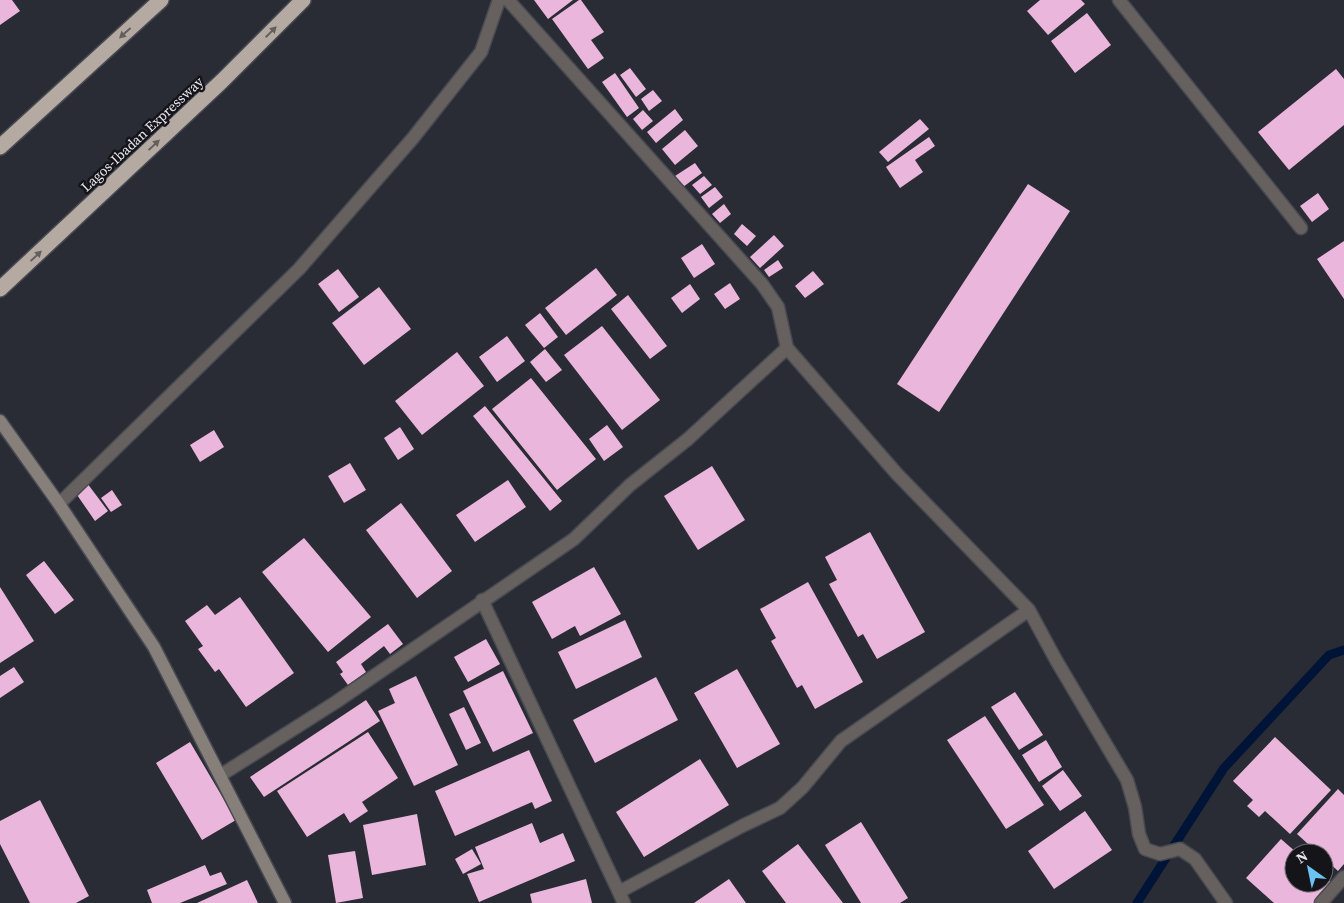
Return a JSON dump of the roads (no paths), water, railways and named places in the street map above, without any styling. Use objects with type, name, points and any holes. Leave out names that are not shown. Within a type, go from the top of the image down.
[{"type":"highway","points":[[0,147],[161,0]]},
{"type":"highway","name":"Lagos-Ibadan Expressway","points":[[0,289],[222,81],[304,0]]},
{"type":"street","points":[[59,504],[300,270],[413,138],[481,52],[499,0]]},
{"type":"street","points":[[508,0],[762,284],[778,307],[787,348],[897,474],[1029,610],[1056,660],[1127,780],[1135,807],[1139,834],[1145,849],[1160,854],[1180,849],[1195,858],[1226,903]]},
{"type":"street","points":[[1119,0],[1300,228]]},
{"type":"street","points":[[221,775],[336,702],[482,600],[574,539],[630,485],[688,439],[787,348]]},
{"type":"street","points":[[0,422],[59,504],[154,647],[285,903]]},
{"type":"street","points":[[482,600],[621,898],[742,826],[780,808],[803,787],[841,741],[1029,610]]},
{"type":"street","points":[[1321,903],[1344,877]]},
{"type":"waterway","points":[[1137,903],[1224,768],[1329,655],[1344,650]]}]
